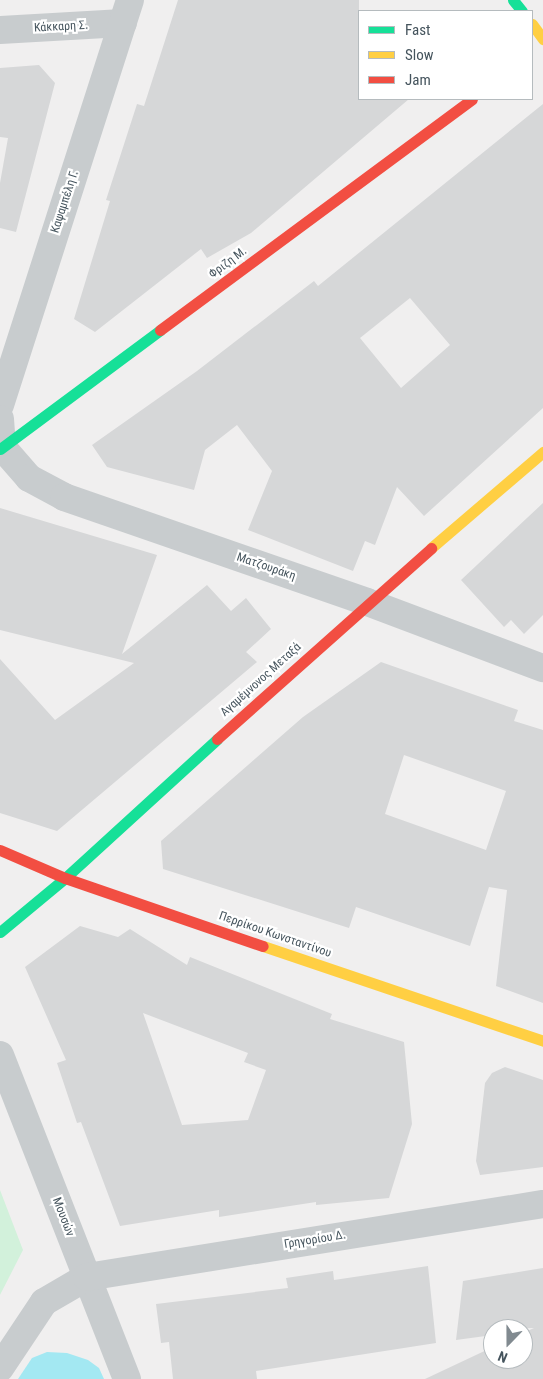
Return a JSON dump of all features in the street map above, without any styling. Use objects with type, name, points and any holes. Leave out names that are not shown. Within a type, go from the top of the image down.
[{"type":"street","points":[[513,0],[521,10]]},
{"type":"street","name":"Κάκκαρη Σ.","points":[[0,30],[126,11]]},
{"type":"street","name":"Καψαμπέλη Γ.","points":[[0,405],[126,11]]},
{"type":"street","points":[[533,25],[543,39]]},
{"type":"street","name":"Φριζη Μ.","points":[[1,448],[471,100]]},
{"type":"street","points":[[0,419],[1,448]]},
{"type":"street","name":"Ματζουράκη","points":[[1,448],[29,478],[64,497],[367,602],[543,668]]},
{"type":"street","name":"Αγαμέμνονος Μεταξά","points":[[0,932],[65,878],[367,602],[543,452]]},
{"type":"street","name":"Περρίκου Κωνσταντίνου","points":[[0,850],[65,878],[543,1042]]},
{"type":"street","name":"Μουσών","points":[[0,1055],[127,1379]]},
{"type":"street","name":"Γρηγορίου Δ.","points":[[87,1277],[543,1204]]},
{"type":"street","points":[[0,1368],[44,1302],[87,1277]]},
{"type":"green space","points":[[0,1190],[23,1250],[0,1295]]},
{"type":"water","points":[[47,1352],[67,1353],[88,1360],[99,1368],[104,1379],[18,1379],[32,1358]]},
{"type":"building","points":[[178,0],[359,0],[358,100],[408,100],[251,233],[207,258],[201,249],[95,332],[74,319],[110,201],[106,200],[137,104],[144,106]]},
{"type":"building","points":[[39,65],[55,83],[16,232],[0,228],[0,183],[8,138],[0,137],[0,68]]},
{"type":"building","points":[[543,104],[543,408],[424,516],[397,487],[375,545],[365,541],[353,571],[248,530],[272,471],[237,425],[205,450],[194,490],[107,467],[92,445],[197,371],[314,281],[318,286]],"holes":[[[410,298],[450,345],[401,388],[360,338]]]},
{"type":"building","points":[[543,503],[543,615],[524,634],[511,620],[504,627],[461,580]]},
{"type":"building","points":[[0,508],[157,555],[122,654],[207,585],[231,611],[246,598],[271,629],[246,652],[257,662],[57,831],[0,813],[0,659],[55,720],[134,663],[0,630]]},
{"type":"building","points":[[381,662],[518,710],[514,721],[543,730],[543,1003],[496,986],[507,890],[489,887],[470,946],[356,907],[349,928],[163,869],[161,841],[303,717]],"holes":[[[404,755],[506,791],[486,850],[385,814]]]},
{"type":"building","points":[[80,926],[118,937],[130,929],[187,965],[190,957],[332,1014],[330,1019],[404,1042],[412,1124],[389,1198],[316,1205],[316,1202],[219,1217],[219,1210],[120,1226],[81,1122],[77,1123],[57,1063],[66,1060],[25,967]],"holes":[[[143,1013],[248,1053],[244,1062],[266,1070],[248,1120],[182,1125]]]},
{"type":"building","points":[[505,1067],[543,1080],[543,1167],[480,1175],[476,1161],[485,1083],[492,1073]]},
{"type":"building","points":[[428,1266],[436,1343],[256,1371],[257,1379],[173,1379],[169,1342],[161,1343],[156,1304],[288,1288],[286,1278],[333,1271],[334,1280]]},
{"type":"building","points":[[543,1268],[543,1379],[425,1379],[483,1352],[483,1369],[533,1369],[533,1319],[483,1319],[483,1336],[456,1340],[463,1281]]},
{"type":"traffic: fast","points":[[513,0],[521,10]]},
{"type":"traffic: fast","points":[[0,449],[160,330]]},
{"type":"traffic: fast","points":[[0,932],[65,878],[217,739]]},
{"type":"traffic: slow","points":[[533,25],[543,39]]},
{"type":"traffic: slow","points":[[431,548],[543,452]]},
{"type":"traffic: slow","points":[[263,946],[543,1041]]},
{"type":"traffic: jam","points":[[160,330],[471,100]]},
{"type":"traffic: jam","points":[[217,739],[431,548]]},
{"type":"traffic: jam","points":[[0,850],[65,878],[263,946]]}]
